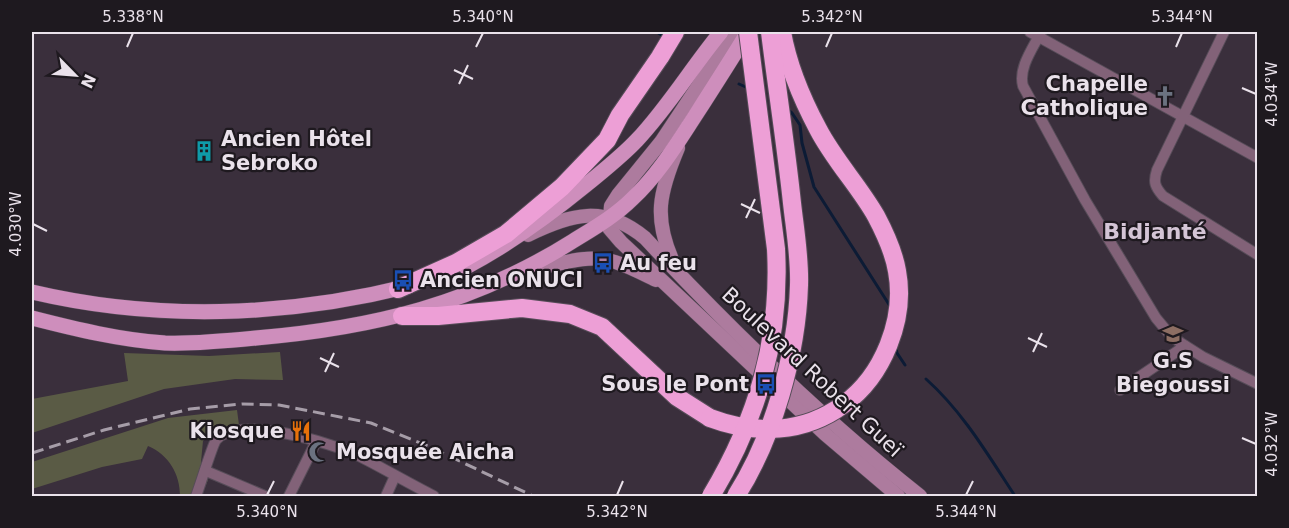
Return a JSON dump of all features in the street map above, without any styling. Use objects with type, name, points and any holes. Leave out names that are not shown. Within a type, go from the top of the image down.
[{"type":"highway","points":[[398,289],[456,263],[506,234],[562,187],[607,140],[620,115],[675,32]]},
{"type":"highway","points":[[711,496],[738,448],[757,400],[770,353],[776,313],[778,279],[776,249],[748,32]]},
{"type":"highway","points":[[736,496],[760,452],[774,415],[787,369],[797,317],[796,237],[770,32]]},
{"type":"highway","points":[[402,316],[438,316],[522,308],[570,314],[602,327],[677,397],[710,417],[732,425],[758,429],[801,426],[829,414],[855,396],[870,379],[892,335],[898,279],[888,242],[876,216],[819,131],[798,89],[782,32]]},
{"type":"main road","points":[[496,251],[534,226],[609,167],[668,104],[721,32]]},
{"type":"main road","points":[[609,218],[611,206],[661,142],[734,32]]},
{"type":"main road","points":[[32,327],[77,330],[166,343],[217,341],[300,334],[369,323],[402,316],[477,291],[524,270],[609,218],[641,190],[685,132],[748,32]]},
{"type":"main road","name":"Boulevard Robert Gueï","points":[[679,274],[667,245],[660,219],[666,180],[685,132]]},
{"type":"main road","points":[[36,292],[104,306],[210,312],[302,307],[398,289],[432,280],[464,267],[558,220],[583,216],[609,218]]},
{"type":"main road","name":"Boulevard Robert Gueï","points":[[898,496],[826,435],[613,233],[609,228],[609,218],[634,229],[795,390],[865,453],[920,496]]},
{"type":"main road","name":"Boulevard Robert Gueï","points":[[524,270],[591,259],[607,259],[669,286]]},
{"type":"main road","points":[[32,318],[77,330]]},
{"type":"street","points":[[1224,32],[1157,170],[1154,179],[1155,187],[1163,196],[1257,255]]},
{"type":"street","points":[[1257,158],[1037,33],[1022,70],[1023,86],[1085,200],[1156,318],[1171,336],[1185,346],[1257,384]]},
{"type":"street","points":[[1120,390],[1185,346]]},
{"type":"street","points":[[196,496],[216,440],[228,432],[249,430],[272,431],[355,454],[434,496]]},
{"type":"street","points":[[289,496],[316,442]]},
{"type":"street","points":[[206,471],[265,496]]},
{"type":"street","points":[[386,496],[395,476]]},
{"type":"green space","points":[[280,352],[283,380],[235,379],[164,389],[32,433],[32,399],[128,381],[124,353],[209,356]]},
{"type":"green space","points":[[237,410],[239,425],[215,428],[203,441],[201,462],[208,480],[201,496],[180,496],[178,480],[172,466],[162,455],[148,446],[142,459],[102,467],[32,489],[32,462],[168,418]]},
{"type":"waterway","points":[[657,32],[666,38]]},
{"type":"waterway","points":[[739,84],[748,88]]},
{"type":"waterway","points":[[788,110],[800,125],[802,143],[814,187],[890,306]]},
{"type":"waterway","points":[[896,348],[905,365]]},
{"type":"waterway","points":[[926,379],[952,405],[1015,496]]},
{"type":"railway","points":[[32,453],[104,430],[190,409],[242,404],[279,405],[371,423],[428,446],[533,496]]},
{"type":"place","name":"Chapelle Catholique","points":[[1165,96]]},
{"type":"place","name":"Ancien Hôtel Sebroko","points":[[204,151]]},
{"type":"place","name":"Au feu","points":[[603,263]]},
{"type":"place","name":"Ancien ONUCI","points":[[403,280]]},
{"type":"place","name":"G.S Biegoussi","points":[[1173,334]]},
{"type":"place","name":"Sous le Pont","points":[[766,384]]},
{"type":"place","name":"Kiosque","points":[[301,431]]},
{"type":"place","name":"Mosquée Aicha","points":[[319,452]]},
{"type":"district","name":"Bidjanté","points":[[1155,231]]}]
